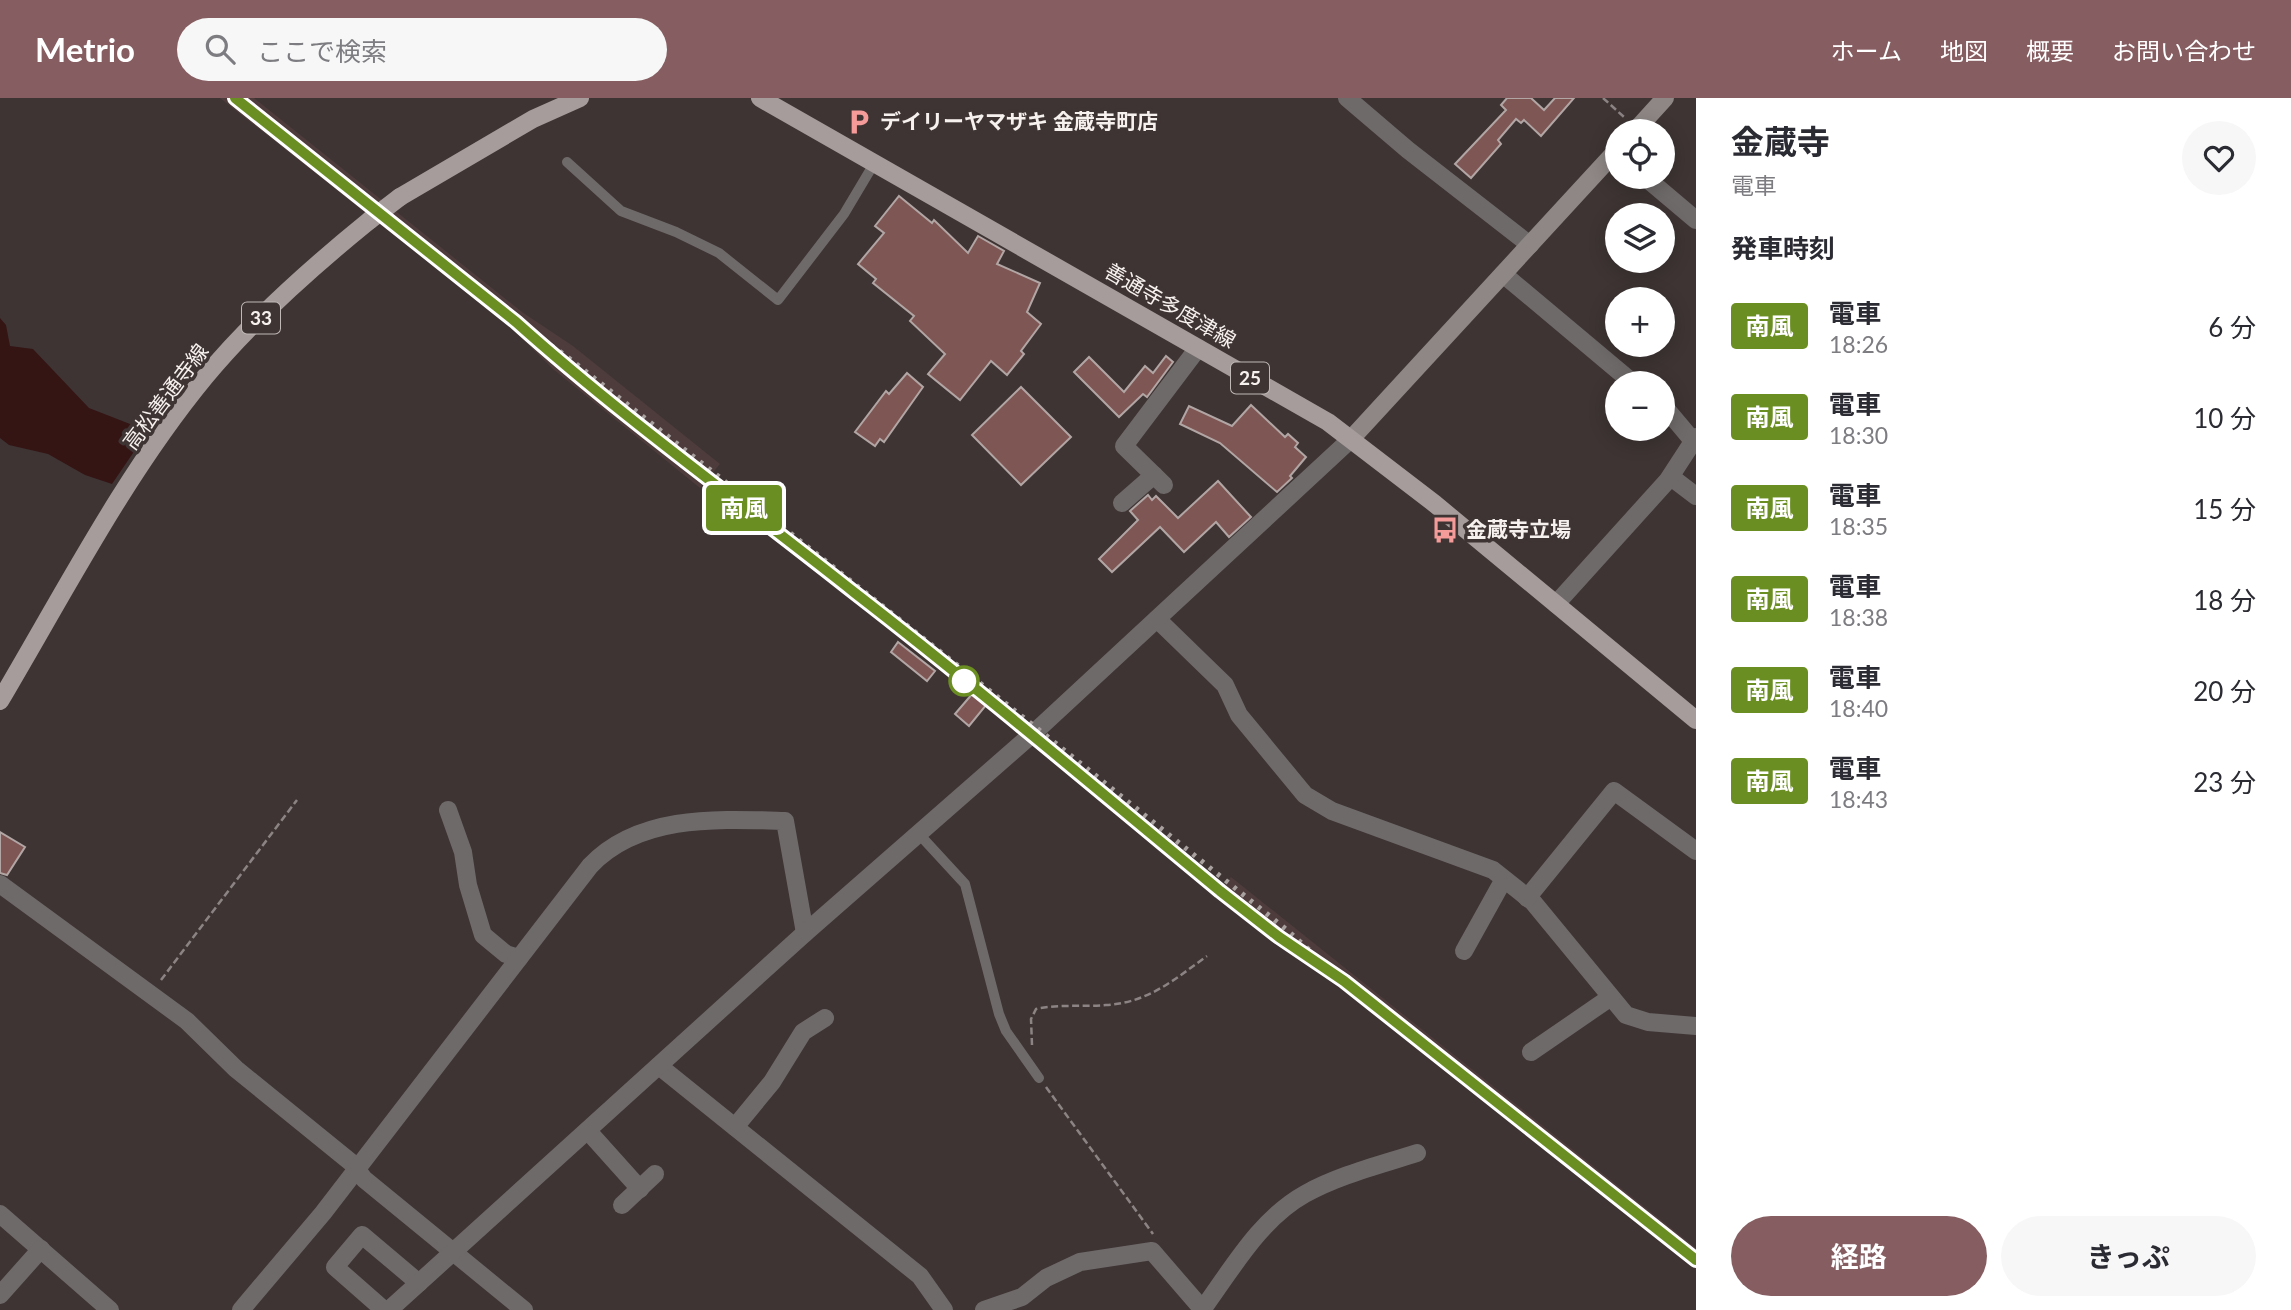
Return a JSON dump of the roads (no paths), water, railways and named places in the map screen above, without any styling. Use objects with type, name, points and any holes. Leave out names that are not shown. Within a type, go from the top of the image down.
[{"type":"main road","points":[[533,119],[561,98]]},
{"type":"main road","name":"高松善通寺線","points":[[0,701],[165,429],[206,376],[262,317],[320,261],[400,197],[533,119],[580,98]]},
{"type":"main road","name":"善通寺多度津線","points":[[760,98],[1318,416],[1351,439],[1696,720]]},
{"type":"street","points":[[1347,98],[1408,150],[1531,244]]},
{"type":"street","points":[[1646,119],[1665,98]]},
{"type":"street","points":[[419,1283],[362,1236],[335,1268],[386,1310],[419,1283],[805,933],[1038,729],[1270,511],[1351,439],[1605,165]]},
{"type":"street","points":[[1659,189],[1696,220]]},
{"type":"street","points":[[1503,274],[1619,371]]},
{"type":"street","points":[[1122,503],[1159,480],[1124,446],[1140,414],[1198,348]]},
{"type":"street","points":[[1556,604],[1671,477],[1695,439],[1675,418]]},
{"type":"street","points":[[1671,477],[1696,496]]},
{"type":"street","points":[[1157,619],[1225,685],[1239,715],[1305,794],[1332,811],[1493,870],[1527,898],[1626,1015],[1648,1022],[1696,1026]]},
{"type":"street","points":[[1527,898],[1614,791],[1696,851]]},
{"type":"street","points":[[448,810],[463,852],[468,885],[483,934],[506,954],[519,958]]},
{"type":"street","points":[[241,1310],[356,1169],[603,852],[643,832],[711,819],[785,821],[805,933]]},
{"type":"street","points":[[1464,951],[1504,879]]},
{"type":"street","points":[[0,884],[187,1021],[236,1069],[356,1169],[363,1179],[524,1310]]},
{"type":"street","points":[[1531,1052],[1611,997]]},
{"type":"street","points":[[735,1127],[772,1082],[803,1032],[825,1018]]},
{"type":"street","points":[[659,1066],[920,1276],[944,1310]]},
{"type":"street","points":[[587,1131],[640,1189]]},
{"type":"street","points":[[985,1310],[1022,1297],[1046,1278],[1080,1262],[1152,1251],[1203,1310],[1250,1244],[1288,1206],[1322,1185],[1417,1153]]},
{"type":"street","points":[[622,1205],[655,1174]]},
{"type":"street","points":[[0,1213],[110,1310]]},
{"type":"street","points":[[0,1295],[41,1249]]},
{"type":"lane","points":[[568,162],[621,211],[676,232],[719,253],[778,300],[844,214],[875,162]]},
{"type":"lane","points":[[918,833],[965,884],[999,1014],[1006,1031],[1039,1078]]},
{"type":"railway","points":[[235,98],[523,328]]},
{"type":"railway","points":[[516,322],[565,355],[1038,729],[1287,930],[1344,981],[1696,1260]]},
{"type":"railway","points":[[1149,832],[1292,945]]},
{"type":"train","name":"南風","points":[[235,98],[516,322],[561,362],[707,480],[856,593],[1220,891],[1279,937],[1344,981],[1696,1260]]},
{"type":"place","name":"デイリーヤマザキ 金蔵寺町店","points":[[859,122]]},
{"type":"place","name":"金蔵寺立場","points":[[1445,530]]}]
